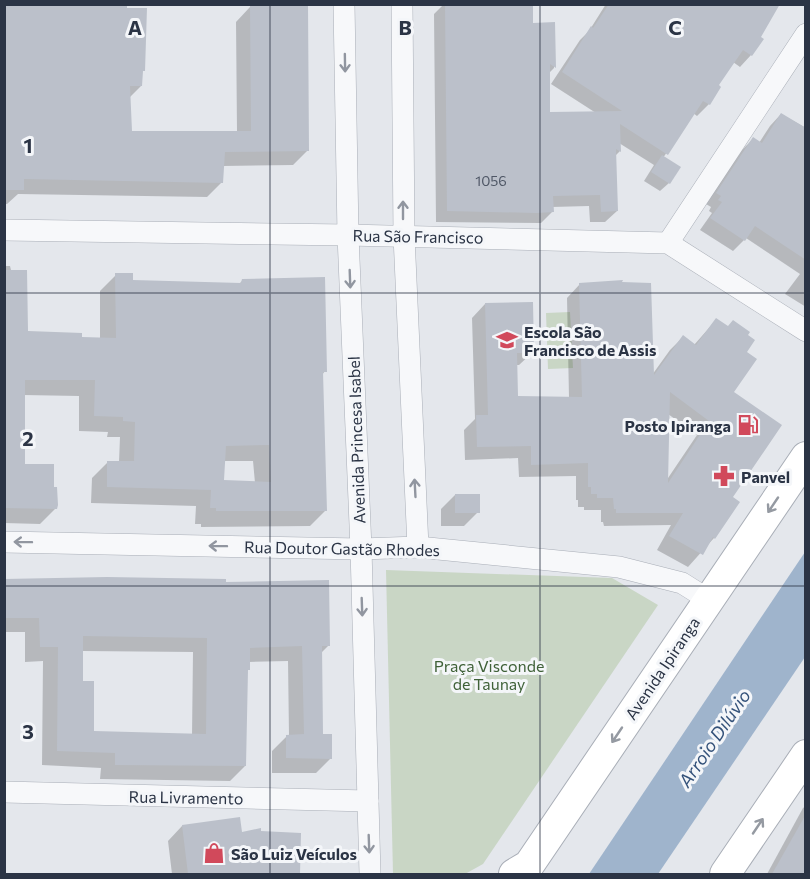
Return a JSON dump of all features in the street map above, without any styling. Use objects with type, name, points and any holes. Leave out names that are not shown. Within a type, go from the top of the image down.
[{"type":"main road","name":"Avenida Ipiranga","points":[[514,874],[529,865],[806,457]]},
{"type":"main road","points":[[725,874],[806,755]]},
{"type":"street","name":"Avenida Princesa Isabel","points":[[344,4],[348,235],[361,549],[370,874]]},
{"type":"street","points":[[402,4],[404,236],[418,547]]},
{"type":"street","points":[[806,34],[668,243],[806,331]]},
{"type":"street","name":"Rua São Francisco","points":[[4,230],[404,236],[668,243]]},
{"type":"street","name":"Rua Doutor Gastão Rhodes","points":[[4,542],[361,549],[418,547],[619,567],[682,583],[709,600]]},
{"type":"street","name":"Rua Livramento","points":[[4,792],[368,801]]},
{"type":"green space","points":[[570,312],[573,368],[548,369],[546,313]]},
{"type":"green space","name":"Praça Visconde de Taunay","points":[[386,570],[612,578],[658,605],[483,864],[465,874],[393,874]]},
{"type":"water","name":"Arroio Dilúvio","points":[[805,552],[805,657],[658,874],[589,874]]},
{"type":"building","points":[[4,4],[127,4],[127,8],[147,8],[145,71],[143,71],[142,86],[130,86],[132,131],[251,131],[250,6],[308,5],[309,151],[225,152],[223,183],[24,179],[24,190],[4,190]]},
{"type":"building","points":[[445,4],[516,6],[533,4],[533,23],[555,22],[556,68],[550,64],[550,112],[622,111],[562,72],[591,26],[593,28],[609,4],[780,4],[761,37],[764,39],[752,56],[743,50],[719,85],[721,87],[710,105],[703,101],[668,155],[620,124],[621,152],[616,149],[618,211],[601,212],[600,195],[553,196],[554,212],[536,213],[447,211]]},
{"type":"building","points":[[781,113],[806,128],[806,260],[755,226],[745,241],[710,218],[722,202],[718,200],[721,196],[716,193],[753,137],[762,143]]},
{"type":"building","points":[[662,155],[681,167],[670,184],[651,172]]},
{"type":"building","points":[[4,270],[27,270],[28,331],[82,333],[82,337],[116,338],[115,273],[133,273],[133,280],[241,283],[242,279],[325,277],[327,372],[323,372],[327,511],[216,511],[216,508],[210,508],[211,490],[107,487],[107,461],[134,461],[135,422],[123,421],[123,417],[94,416],[95,380],[25,380],[25,464],[54,464],[54,487],[57,487],[58,505],[57,509],[4,508]],"holes":[[[269,445],[271,482],[224,480],[226,446]]]},
{"type":"building","points":[[623,280],[622,282],[651,283],[654,375],[683,335],[696,345],[716,318],[728,326],[733,320],[750,332],[748,335],[755,340],[747,352],[757,359],[734,392],[782,425],[733,497],[740,502],[715,539],[713,537],[703,555],[669,536],[683,513],[616,513],[613,498],[597,498],[597,494],[591,494],[591,487],[588,487],[588,463],[531,465],[531,446],[477,447],[476,415],[488,415],[485,303],[533,302],[534,353],[517,353],[518,396],[582,397],[579,283]],"holes":[[[670,392],[709,421],[668,483]]]},
{"type":"building","points":[[455,494],[480,494],[480,513],[455,513]]},
{"type":"building","points":[[107,577],[226,579],[226,582],[329,580],[330,646],[322,646],[323,734],[332,734],[332,759],[286,758],[286,735],[304,734],[302,646],[250,648],[246,766],[115,765],[115,753],[57,751],[58,647],[40,647],[39,618],[4,618],[4,579]],"holes":[[[83,636],[207,638],[206,734],[94,731],[94,681],[83,681]]]},
{"type":"building","points":[[806,814],[806,874],[772,874]]},
{"type":"building","points":[[240,817],[242,832],[261,828],[261,831],[301,833],[300,874],[188,874],[182,825]]},
{"type":"place","name":"Escola São Francisco de Assis","points":[[507,340]]},
{"type":"place","name":"Posto Ipiranga","points":[[748,425]]},
{"type":"place","name":"Panvel","points":[[724,476]]},
{"type":"place","name":"São Luiz Veículos","points":[[214,853]]}]
